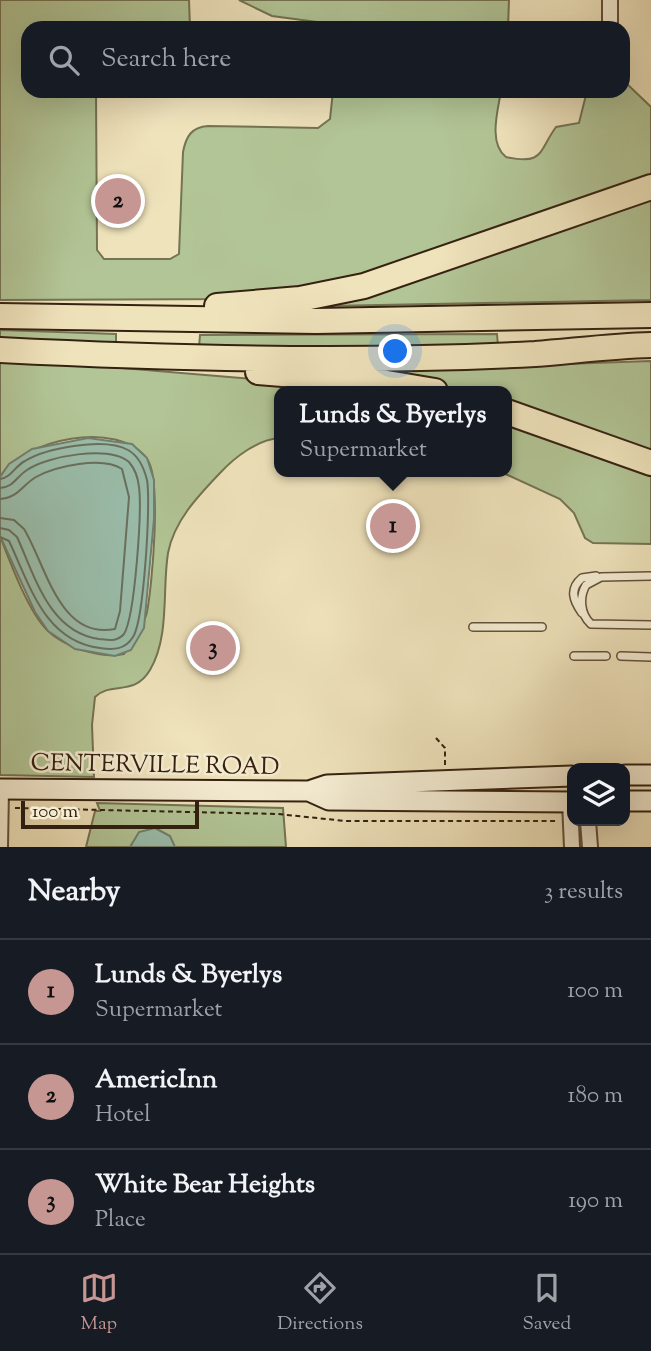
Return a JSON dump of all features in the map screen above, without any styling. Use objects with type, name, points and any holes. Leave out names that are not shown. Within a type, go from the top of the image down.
[{"type":"highway","points":[[45,318],[275,302],[339,292],[405,273],[651,187]]},
{"type":"highway","points":[[0,316],[383,321],[651,315]]},
{"type":"highway","points":[[0,350],[371,357],[535,354],[651,345]]},
{"type":"highway","points":[[44,352],[366,380],[404,386]]},
{"type":"highway","points":[[512,414],[651,463]]},
{"type":"main road","points":[[630,775],[651,775]]},
{"type":"main road","name":"CENTERVILLE ROAD","points":[[309,792],[327,785],[563,776]]},
{"type":"main road","name":"CENTERVILLE ROAD","points":[[0,789],[309,792],[329,800],[567,795]]},
{"type":"main road","points":[[630,801],[651,801]]},
{"type":"street","points":[[610,0],[610,21]]},
{"type":"street","points":[[0,789],[0,847]]},
{"type":"street","points":[[572,826],[572,847]]},
{"type":"street","points":[[588,826],[590,847]]},
{"type":"lane","points":[[651,576],[607,576],[593,579],[584,587],[584,615],[589,622],[597,625],[651,625]]},
{"type":"lane","points":[[473,627],[542,627]]},
{"type":"lane","points":[[574,656],[606,656]]},
{"type":"lane","points":[[621,656],[651,657]]},
{"type":"path","points":[[436,738],[445,748],[445,766]]},
{"type":"path","points":[[16,808],[278,814],[335,821],[552,822]]},
{"type":"shaded area","points":[[0,0],[189,0],[190,21],[21,21],[21,98],[96,98],[97,250],[104,259],[170,259],[179,254],[183,152],[188,137],[202,127],[318,128],[330,119],[332,98],[500,98],[496,135],[500,151],[506,157],[527,159],[534,158],[542,150],[556,127],[579,123],[585,98],[630,98],[630,87],[651,107],[651,179],[390,274],[238,299],[0,300]]},
{"type":"shaded area","points":[[239,0],[509,0],[508,21],[310,21],[272,16]]},
{"type":"shaded area","points":[[651,196],[651,300],[327,306]]},
{"type":"shaded area","points":[[0,330],[116,334],[116,346],[0,341]]},
{"type":"shaded area","points":[[497,334],[498,346],[199,348],[200,335]]},
{"type":"shaded area","points":[[651,361],[651,456],[512,407],[512,386],[432,386],[344,372]]},
{"type":"shaded area","points":[[0,362],[98,366],[336,386],[274,386],[274,439],[247,450],[232,461],[195,500],[181,520],[168,553],[163,628],[150,670],[137,683],[101,692],[95,697],[92,725],[94,777],[0,775],[0,536],[26,599],[47,630],[63,642],[83,650],[105,655],[124,654],[143,623],[149,599],[155,509],[152,470],[147,459],[133,447],[115,440],[94,437],[49,444],[12,464],[0,477]]},
{"type":"shaded area","points":[[512,422],[651,470],[651,544],[593,543],[585,538],[574,513],[560,499],[512,477]]},
{"type":"shaded area","points":[[97,803],[283,808],[286,847],[86,847],[95,811],[100,811]]},
{"type":"water","points":[[88,438],[132,444],[147,458],[154,480],[154,519],[144,628],[131,650],[115,656],[75,649],[48,631],[35,612],[0,536],[0,477],[9,464],[32,449]]},
{"type":"water","points":[[155,828],[170,836],[175,847],[130,847],[139,832]]},
{"type":"place","name":"AmericInn","points":[[118,201]]},
{"type":"place","name":"Lunds & Byerlys","points":[[393,526]]},
{"type":"place","name":"White Bear Heights","points":[[213,648]]}]
